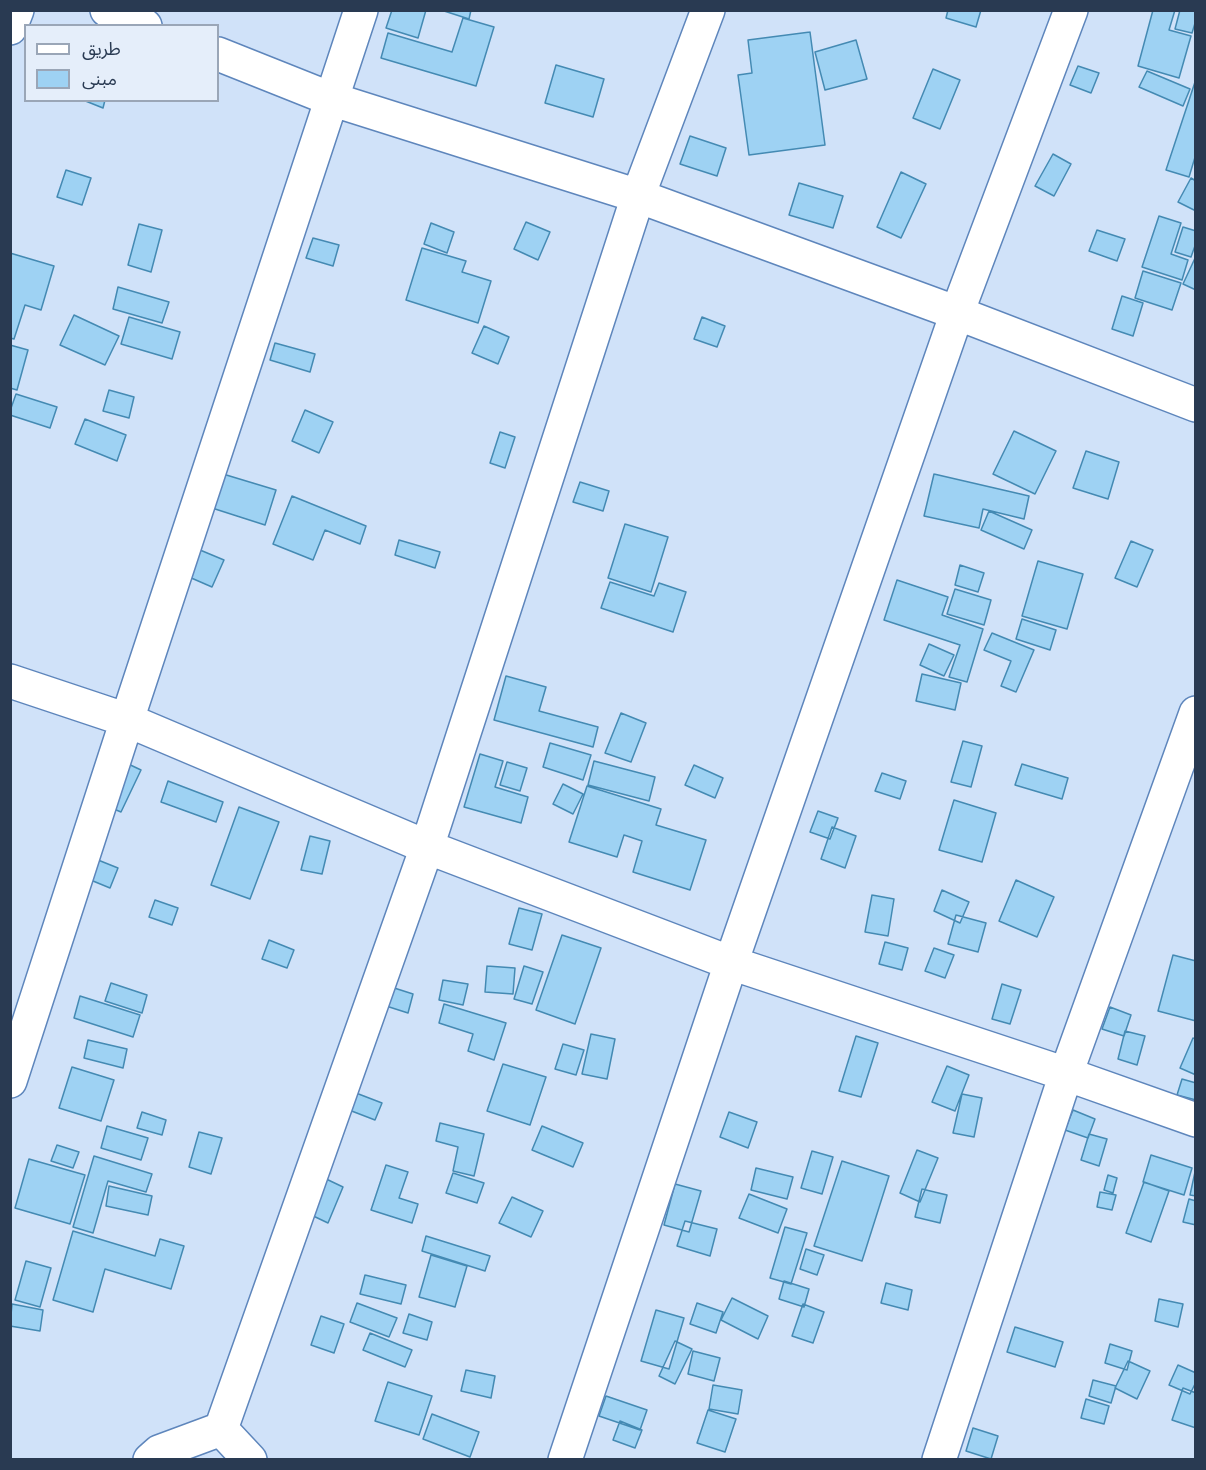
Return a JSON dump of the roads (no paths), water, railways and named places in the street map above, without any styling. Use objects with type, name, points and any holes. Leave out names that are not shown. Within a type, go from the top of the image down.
[{"type":"street","points":[[10,28],[17,10]]},
{"type":"street","points":[[107,10],[140,24]]},
{"type":"street","points":[[10,1081],[361,10]]},
{"type":"street","points":[[221,1429],[427,847],[638,196],[708,10]]},
{"type":"street","points":[[566,1460],[731,963],[957,313],[1071,10]]},
{"type":"street","points":[[219,54],[331,99],[638,196],[957,313],[1196,405]]},
{"type":"street","points":[[10,681],[127,720],[427,847],[731,963],[1066,1074],[1196,1120]]},
{"type":"street","points":[[939,1460],[1066,1074],[1196,713]]},
{"type":"street","points":[[150,1460],[159,1452],[221,1429]]},
{"type":"street","points":[[221,1429],[250,1460]]}]
